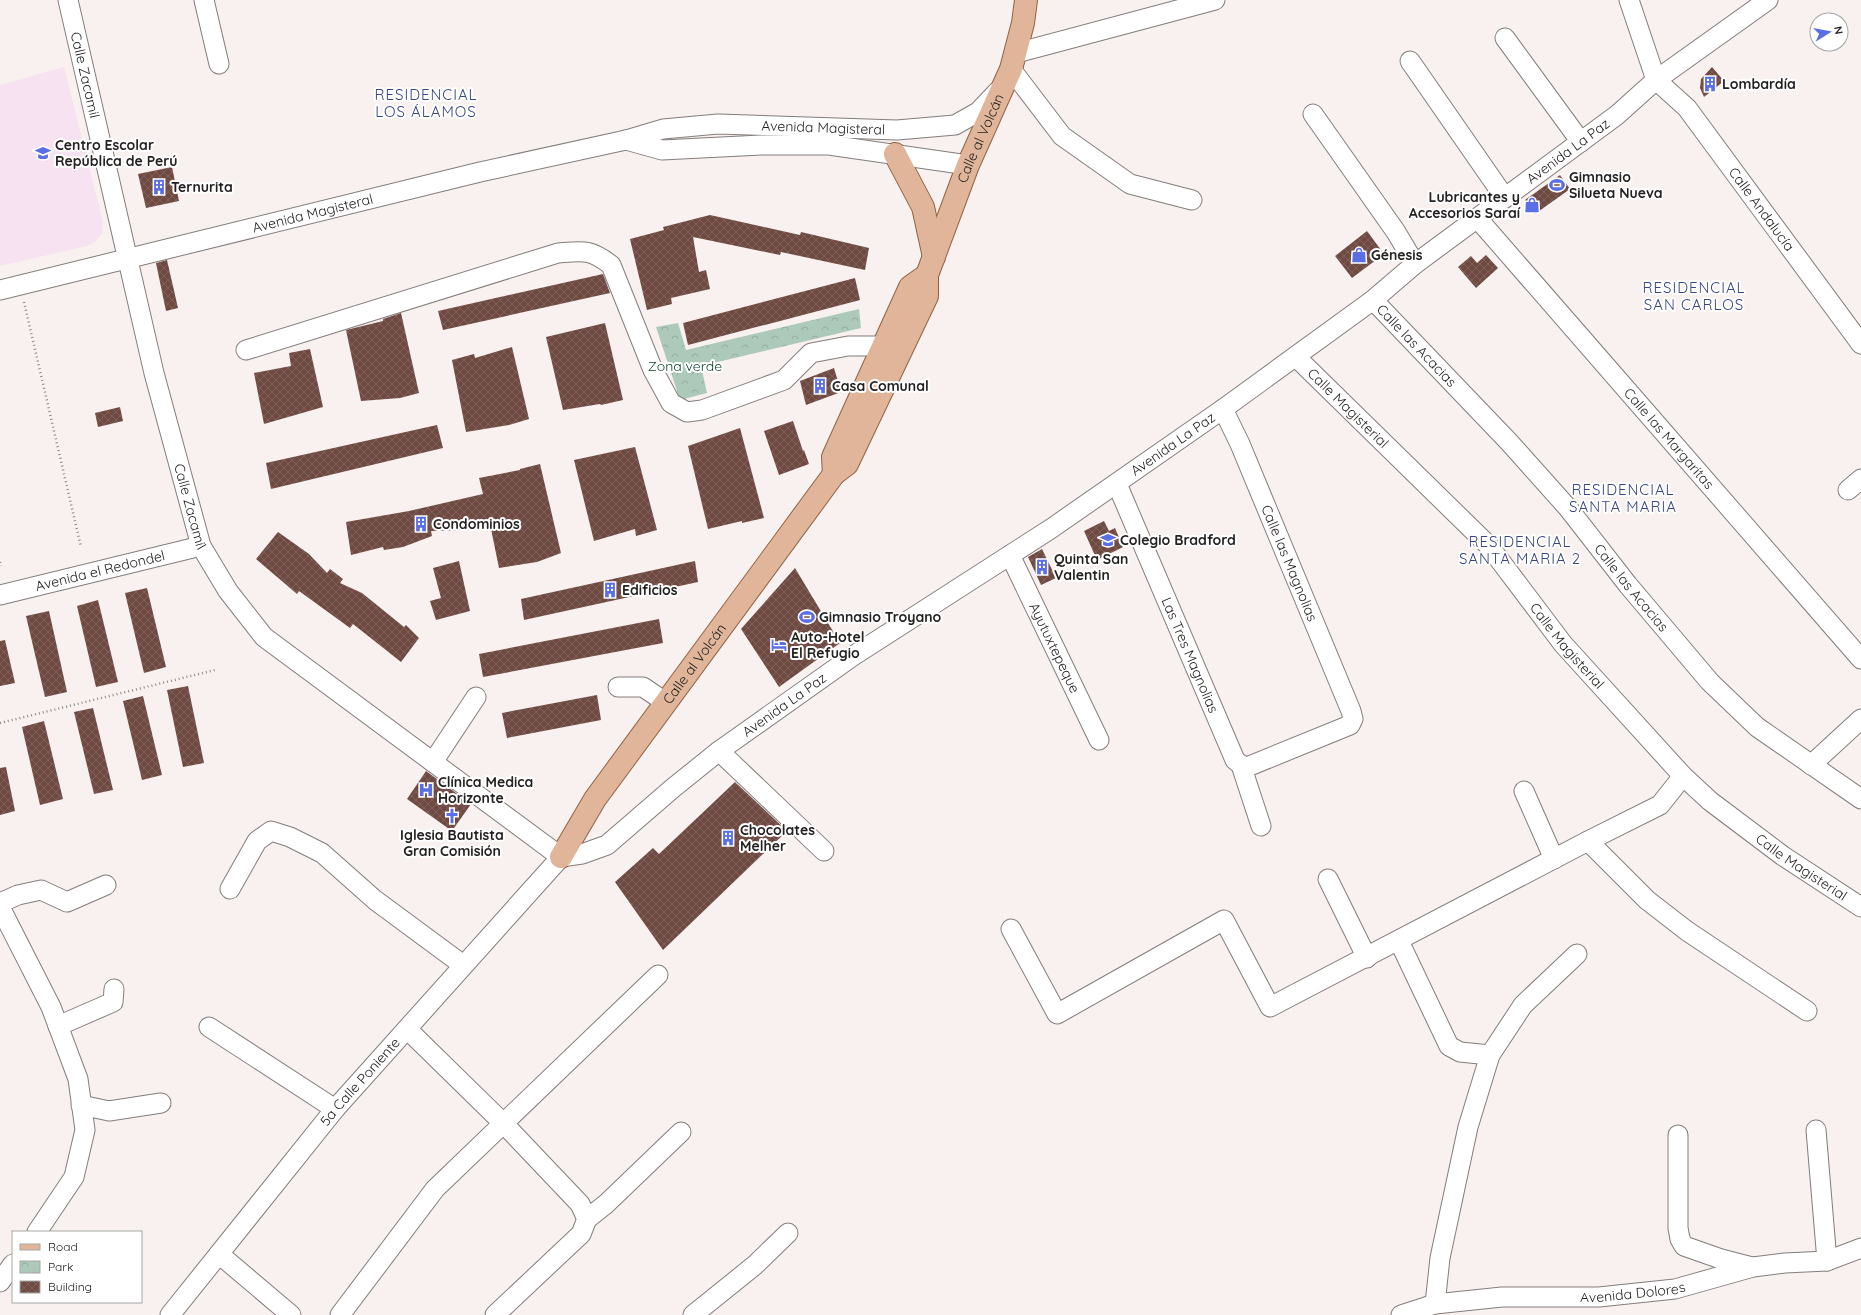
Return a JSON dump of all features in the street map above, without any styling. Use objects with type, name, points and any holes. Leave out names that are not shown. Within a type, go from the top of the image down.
[{"type":"main road","name":"Calle al Volcán","points":[[560,857],[595,799],[665,702],[834,474],[846,464],[927,296],[930,266],[968,165],[1011,68],[1023,23],[1026,0]]},
{"type":"main road","points":[[834,474],[833,457],[882,346],[910,286],[930,266],[922,207],[895,154]]},
{"type":"street","name":"Calle Zacamil","points":[[68,0],[154,373],[201,546],[228,592],[264,637],[560,857]]},
{"type":"street","points":[[204,0],[219,64]]},
{"type":"street","points":[[1192,200],[1130,184],[1062,136],[1011,68],[1215,0]]},
{"type":"street","points":[[1630,0],[1656,80]]},
{"type":"street","name":"Avenida La Paz","points":[[560,857],[582,854],[608,845],[673,788],[719,751],[853,656],[1117,484],[1223,409],[1373,300],[1415,264],[1617,115],[1656,80],[1768,0]]},
{"type":"street","points":[[1505,38],[1581,142]]},
{"type":"street","points":[[1410,61],[1505,198]]},
{"type":"street","name":"Avenida Magisteral","points":[[0,290],[480,172],[626,140],[663,129],[718,124],[897,130],[955,125],[978,112],[1011,68]]},
{"type":"street","name":"Calle Andalucía","points":[[1656,80],[1687,108],[1861,344]]},
{"type":"street","points":[[1313,114],[1396,232],[1415,264]]},
{"type":"street","points":[[895,154],[897,130]]},
{"type":"street","name":"Avenida Magisteral","points":[[626,140],[662,150],[761,145],[829,145],[968,165]]},
{"type":"street","name":"Calle las Margaritas","points":[[1478,219],[1861,659]]},
{"type":"street","points":[[246,350],[558,253],[582,251],[596,254],[611,265],[653,370],[671,403],[687,412],[702,410],[784,380],[811,353],[848,346],[882,346]]},
{"type":"street","name":"Calle las Acacias","points":[[1373,300],[1509,442],[1568,508],[1628,585],[1710,682],[1757,727],[1861,799]]},
{"type":"street","name":"Calle Magisterial","points":[[1296,357],[1489,546],[1563,644],[1683,776],[1710,801],[1783,856],[1861,907]]},
{"type":"street","name":"Calle las Magnolias","points":[[1223,409],[1240,444],[1353,719],[1350,725],[1247,767],[1241,766]]},
{"type":"street","name":"Las Tres Magnolias","points":[[1117,484],[1235,760],[1241,766],[1261,826]]},
{"type":"street","name":"Avenida el Redondel","points":[[0,595],[201,546]]},
{"type":"street","name":"Ayutuxtepeque","points":[[1010,555],[1099,740]]},
{"type":"street","points":[[618,687],[644,687],[665,702]]},
{"type":"street","points":[[433,762],[476,696]]},
{"type":"street","points":[[1811,765],[1861,719]]},
{"type":"street","points":[[719,751],[824,851]]},
{"type":"street","points":[[1011,929],[1057,1014],[1224,920],[1270,1007],[1400,941],[1588,841],[1660,806],[1683,776]]},
{"type":"street","points":[[1524,791],[1554,859]]},
{"type":"street","points":[[230,889],[257,841],[271,831],[290,837],[322,853],[375,900],[462,965]]},
{"type":"street","points":[[1588,841],[1646,900],[1681,927],[1807,1011]]},
{"type":"street","name":"5a Calle Poniente","points":[[170,1315],[335,1109],[560,857]]},
{"type":"street","points":[[1328,878],[1367,958]]},
{"type":"street","points":[[0,903],[18,895],[41,890],[67,902],[106,885]]},
{"type":"street","points":[[0,907],[52,1007],[78,1079],[85,1130],[74,1177],[38,1231]]},
{"type":"street","points":[[1400,941],[1448,1046],[1460,1052],[1490,1055]]},
{"type":"street","points":[[1434,1304],[1440,1258],[1468,1127],[1490,1055],[1523,1005],[1577,954]]},
{"type":"street","points":[[340,1315],[435,1189],[658,976]]},
{"type":"street","points":[[58,1026],[112,1002],[114,989]]},
{"type":"street","points":[[209,1027],[335,1109]]},
{"type":"street","points":[[407,1029],[504,1124],[580,1204],[587,1219]]},
{"type":"street","points":[[81,1105],[109,1111],[161,1103]]},
{"type":"street","points":[[1816,1130],[1827,1261]]},
{"type":"street","points":[[494,1315],[581,1234],[587,1219],[606,1204],[681,1132]]},
{"type":"street","points":[[1678,1136],[1678,1228],[1680,1239],[1684,1246],[1753,1268]]},
{"type":"street","points":[[693,1315],[755,1265],[788,1233]]},
{"type":"street","name":"Avenida Dolores","points":[[1401,1315],[1434,1304],[1502,1297],[1599,1297],[1667,1290],[1753,1268],[1785,1263],[1827,1261],[1861,1248]]},
{"type":"street","points":[[219,1254],[291,1315]]},
{"type":"street","points":[[0,1282],[12,1265]]},
{"type":"path","points":[[23,299],[81,547]]},
{"type":"path","points":[[0,562],[1,566]]},
{"type":"path","points":[[0,723],[215,670]]},
{"type":"shaded area","name":"Centro Escolar República de Perú","points":[[64,67],[103,222],[102,233],[95,242],[87,246],[0,266],[0,85]]},
{"type":"green space","name":"Zona verde","points":[[859,309],[861,328],[701,366],[707,393],[680,400],[656,327],[678,323],[686,350]]},
{"type":"building","name":"Lombardía","points":[[1712,67],[1724,81],[1704,97],[1700,88],[1701,79]]},
{"type":"building","name":"Ternurita","points":[[172,167],[179,201],[146,208],[138,174]]},
{"type":"building","points":[[1560,175],[1570,189],[1535,214],[1525,200]]},
{"type":"building","points":[[710,215],[800,235],[801,232],[869,248],[865,270],[781,252],[780,255],[693,237],[699,272],[706,270],[710,289],[671,298],[672,304],[647,310],[630,239],[664,230],[663,227]]},
{"type":"building","name":"Génesis","points":[[1367,231],[1384,254],[1352,278],[1335,256]]},
{"type":"building","points":[[1486,255],[1498,268],[1476,288],[1458,267],[1471,256],[1477,263]]},
{"type":"building","points":[[167,260],[178,308],[166,311],[156,263]]},
{"type":"building","points":[[603,274],[610,293],[443,330],[438,311]]},
{"type":"building","points":[[855,278],[860,300],[688,345],[683,323]]},
{"type":"building","points":[[401,313],[419,393],[400,398],[361,401],[346,330],[383,321],[383,319]]},
{"type":"building","points":[[605,323],[623,400],[601,405],[563,410],[546,337]]},
{"type":"building","points":[[512,347],[529,419],[509,425],[466,432],[452,360],[474,354],[475,358]]},
{"type":"building","points":[[310,349],[323,407],[264,424],[254,373],[291,366],[289,353]]},
{"type":"building","name":"Casa Comunal","points":[[834,368],[841,392],[806,405],[800,381]]},
{"type":"building","points":[[120,407],[123,421],[98,427],[95,413]]},
{"type":"building","points":[[793,421],[809,464],[779,475],[764,431]]},
{"type":"building","points":[[437,425],[443,448],[271,489],[266,463]]},
{"type":"building","points":[[740,428],[764,518],[742,523],[742,521],[708,529],[688,446]]},
{"type":"building","points":[[635,447],[657,530],[636,536],[635,529],[594,541],[574,460]]},
{"type":"building","points":[[540,464],[561,553],[537,562],[499,568],[491,529],[431,531],[432,536],[403,547],[384,550],[383,547],[351,555],[346,522],[409,511],[483,494],[479,478],[520,470]]},
{"type":"building","name":"Colegio Bradford","points":[[1104,521],[1109,531],[1115,528],[1123,547],[1097,560],[1084,531]]},
{"type":"building","points":[[278,532],[309,554],[327,573],[330,569],[343,579],[340,583],[362,593],[404,627],[406,625],[419,638],[401,662],[353,624],[350,628],[299,591],[297,594],[256,559]]},
{"type":"building","name":"Quinta San Valentin","points":[[1042,549],[1056,578],[1041,585],[1028,557]]},
{"type":"building","points":[[459,561],[470,611],[436,620],[430,601],[441,598],[433,568]]},
{"type":"building","name":"Edificios","points":[[695,561],[698,582],[524,620],[521,599]]},
{"type":"building","points":[[795,568],[840,643],[779,687],[741,629]]},
{"type":"building","points":[[147,588],[166,667],[144,673],[125,593]]},
{"type":"building","points":[[98,600],[118,682],[96,687],[77,606]]},
{"type":"building","points":[[49,611],[67,692],[45,697],[26,616]]},
{"type":"building","points":[[659,619],[663,643],[483,677],[479,654]]},
{"type":"building","points":[[5,640],[15,683],[0,686],[0,641]]},
{"type":"building","points":[[188,686],[204,763],[183,767],[167,690]]},
{"type":"building","points":[[597,695],[601,720],[507,738],[502,713]]},
{"type":"building","points":[[143,696],[162,775],[142,780],[123,701]]},
{"type":"building","points":[[93,708],[113,790],[94,794],[74,712]]},
{"type":"building","points":[[44,721],[63,799],[40,805],[22,727]]},
{"type":"building","points":[[6,767],[15,811],[0,815],[0,768]]},
{"type":"building","points":[[426,771],[471,804],[452,831],[407,799]]},
{"type":"building","points":[[735,782],[787,831],[663,950],[615,882],[653,848],[659,854]]},
{"type":"place","name":"Lombardía","points":[[1710,84]]},
{"type":"place","name":"Centro Escolar República de Perú","points":[[43,153]]},
{"type":"place","name":"Gimnasio Silueta Nueva","points":[[1557,185]]},
{"type":"place","name":"Ternurita","points":[[159,187]]},
{"type":"place","name":"Lubricantes y Accesorios Saraí","points":[[1532,205]]},
{"type":"place","name":"Génesis","points":[[1359,255]]},
{"type":"place","name":"Casa Comunal","points":[[820,386]]},
{"type":"place","name":"Condominios","points":[[421,524]]},
{"type":"place","name":"Colegio Bradford","points":[[1108,540]]},
{"type":"place","name":"Quinta San Valentin","points":[[1042,567]]},
{"type":"place","name":"Edificios","points":[[610,590]]},
{"type":"place","name":"Gimnasio Troyano","points":[[807,617]]},
{"type":"place","name":"Auto-Hotel El Refugio","points":[[779,645]]},
{"type":"place","name":"Clínica Medica Horizonte","points":[[426,790]]},
{"type":"place","name":"Iglesia Bautista Gran Comisión","points":[[452,816]]},
{"type":"place","name":"Chocolates Melher","points":[[728,838]]},
{"type":"district","name":"RESIDENCIAL LOS ÁLAMOS","points":[[426,104]]},
{"type":"district","name":"RESIDENCIAL SAN CARLOS","points":[[1694,296]]},
{"type":"district","name":"RESIDENCIAL SANTA MARIA","points":[[1623,498]]},
{"type":"district","name":"RESIDENCIAL SANTA MARIA 2","points":[[1520,550]]}]
